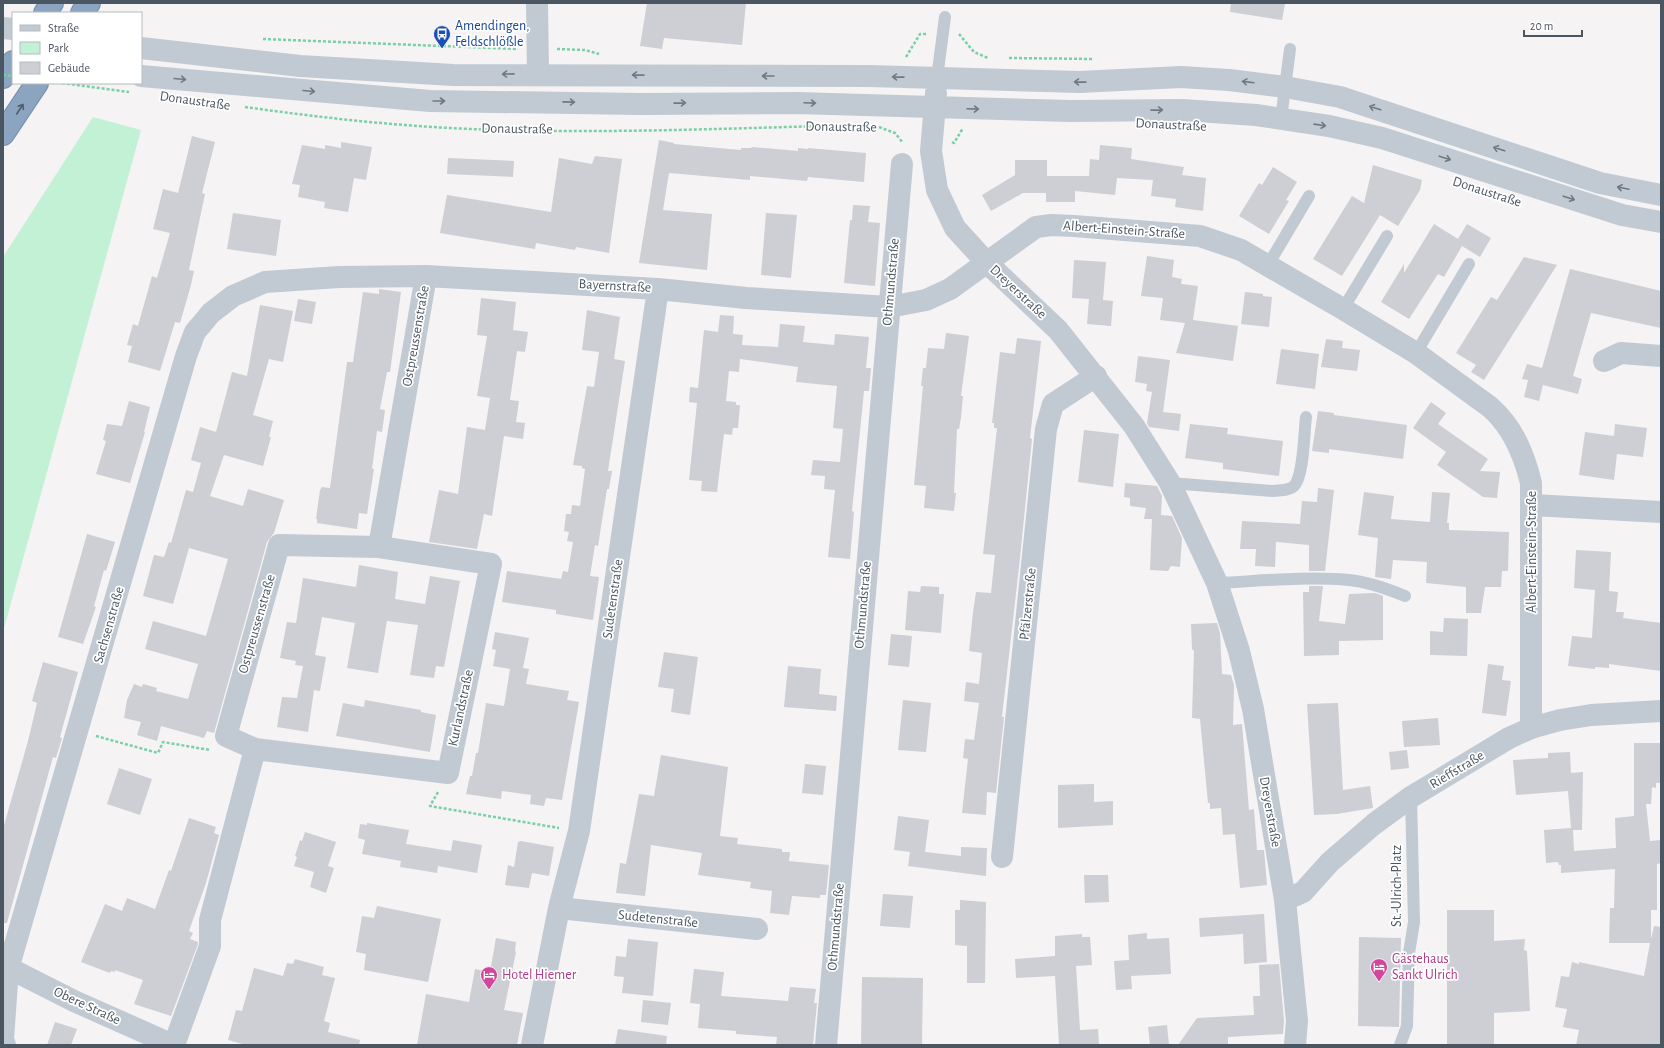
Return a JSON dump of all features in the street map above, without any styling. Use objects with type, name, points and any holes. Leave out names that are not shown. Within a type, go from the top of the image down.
[{"type":"highway","points":[[46,12],[52,3]]},
{"type":"highway","points":[[83,12],[89,3]]},
{"type":"highway","points":[[3,76],[12,62]]},
{"type":"highway","points":[[3,134],[36,84]]},
{"type":"street","points":[[537,3],[538,74]]},
{"type":"street","points":[[142,48],[300,66],[453,75],[538,74],[937,78],[1080,82],[1181,77],[1229,80],[1285,87],[1340,97],[1600,183],[1661,195]]},
{"type":"street","name":"Dreyerstraße","points":[[937,78],[931,141],[937,190],[947,214],[964,240],[1058,330],[1096,376],[1134,426],[1170,483],[1217,583],[1239,651],[1253,709],[1285,900],[1297,1021],[1295,1045]]},
{"type":"street","name":"Donaustraße","points":[[136,84],[430,101],[641,104],[797,103],[934,108],[1110,111],[1182,110],[1256,115],[1329,126],[1382,138],[1622,215],[1661,222]]},
{"type":"street","name":"Othmundstraße","points":[[826,1045],[902,164]]},
{"type":"street","name":"Albert-Einstein-Straße","points":[[986,262],[1036,227],[1051,225],[1200,236],[1242,250],[1343,309],[1416,353],[1500,416],[1509,428],[1526,460],[1531,483],[1531,728]]},
{"type":"street","name":"Bayernstraße","points":[[233,296],[266,282],[339,277],[426,276],[658,289],[746,298],[889,307],[926,300],[950,289],[986,262]]},
{"type":"street","name":"Ostpreussenstraße","points":[[226,736],[279,545],[380,547],[426,276]]},
{"type":"street","name":"Sudetenstraße","points":[[532,1045],[559,908],[580,831],[658,289]]},
{"type":"street","name":"Sachsenstraße","points":[[5,1045],[3,1039],[6,967],[78,731],[188,350],[195,332],[212,312],[233,296]]},
{"type":"street","points":[[1604,361],[1621,353],[1661,356]]},
{"type":"street","name":"Pfälzerstraße","points":[[1002,857],[1046,429],[1052,404],[1096,376]]},
{"type":"street","points":[[1532,505],[1661,512]]},
{"type":"street","name":"Kurlandstraße","points":[[380,547],[491,564],[448,773]]},
{"type":"street","name":"Rieffstraße","points":[[1285,900],[1303,892],[1330,862],[1374,824],[1411,797],[1509,738],[1531,728],[1560,720],[1592,715],[1661,711]]},
{"type":"street","points":[[226,736],[255,749],[448,773]]},
{"type":"street","points":[[173,1045],[210,946],[210,920],[255,749]]},
{"type":"street","name":"Sudetenstraße","points":[[559,908],[757,929]]},
{"type":"street","name":"Obere Straße","points":[[6,967],[74,1001],[173,1045]]},
{"type":"lane","points":[[937,78],[945,17]]},
{"type":"lane","points":[[1281,119],[1290,50]]},
{"type":"lane","points":[[1268,265],[1310,196]]},
{"type":"lane","points":[[1343,309],[1387,236]]},
{"type":"lane","points":[[1416,353],[1469,264]]},
{"type":"lane","points":[[1170,483],[1273,491],[1288,489],[1295,485],[1300,475],[1306,417]]},
{"type":"lane","points":[[1217,583],[1320,579],[1350,580],[1386,589],[1405,596]]},
{"type":"lane","name":"St.-Ulrich-Platz","points":[[1400,1045],[1407,1026],[1409,953],[1414,922],[1411,797]]},
{"type":"path","points":[[70,84],[92,87],[136,84]]},
{"type":"path","name":"Donaustraße","points":[[239,107],[339,120],[500,130],[638,130],[828,126]]},
{"type":"path","name":"Donaustraße","points":[[873,126],[895,132],[899,136],[902,143],[931,141],[954,143],[966,125]]},
{"type":"path","points":[[78,731],[158,753],[163,742],[219,751],[226,736]]},
{"type":"path","points":[[448,773],[430,806],[580,831]]},
{"type":"green space","points":[[93,117],[141,130],[3,632],[3,257]]},
{"type":"building","points":[[647,3],[746,3],[742,45],[664,38],[662,49],[640,46]]},
{"type":"building","points":[[1231,3],[1285,4],[1282,20],[1230,12]]},
{"type":"building","points":[[192,136],[215,142],[202,193],[205,194],[189,270],[194,271],[191,285],[180,323],[175,322],[160,371],[128,362],[132,346],[127,345],[133,324],[138,326],[152,276],[157,278],[170,233],[153,229],[163,189],[178,193]]},
{"type":"building","points":[[659,140],[674,144],[741,150],[741,148],[752,147],[798,151],[798,148],[808,148],[866,153],[864,182],[808,177],[807,181],[750,176],[750,180],[669,173],[663,210],[712,214],[707,270],[639,263]]},
{"type":"building","points":[[341,142],[372,147],[366,180],[354,178],[348,212],[324,208],[325,202],[298,197],[300,185],[292,184],[302,145],[325,149],[325,145],[341,148]]},
{"type":"building","points":[[1100,145],[1132,148],[1131,159],[1184,167],[1182,175],[1206,178],[1203,211],[1175,207],[1176,199],[1151,196],[1153,180],[1117,178],[1115,195],[1075,191],[1075,202],[1046,202],[1046,193],[1023,193],[991,211],[982,195],[1015,175],[1015,160],[1047,160],[1047,176],[1089,176],[1090,159],[1099,160]]},
{"type":"building","points":[[595,156],[622,159],[609,253],[576,247],[575,250],[536,243],[535,249],[440,233],[447,195],[551,212],[559,158],[592,164]]},
{"type":"building","points":[[448,158],[514,161],[513,177],[447,174]]},
{"type":"building","points":[[1373,165],[1422,180],[1420,190],[1398,226],[1380,215],[1342,276],[1313,259],[1352,196],[1364,203]]},
{"type":"building","points":[[1273,167],[1297,182],[1286,200],[1289,201],[1269,234],[1239,216],[1259,183],[1262,185]]},
{"type":"building","points":[[853,205],[870,206],[868,222],[880,223],[875,286],[844,283],[850,220],[852,220]]},
{"type":"building","points":[[233,213],[281,220],[276,256],[227,249]]},
{"type":"building","points":[[766,213],[797,215],[791,278],[761,275]]},
{"type":"building","points":[[1434,224],[1458,239],[1467,224],[1491,238],[1480,257],[1462,246],[1444,277],[1438,274],[1409,319],[1381,302],[1404,264],[1404,273]]},
{"type":"building","points":[[1147,256],[1174,260],[1172,277],[1182,279],[1181,284],[1198,286],[1193,320],[1238,326],[1233,361],[1176,353],[1185,323],[1160,320],[1163,298],[1141,296]]},
{"type":"building","points":[[1524,257],[1557,265],[1484,380],[1471,372],[1476,365],[1456,353],[1491,297],[1497,300]]},
{"type":"building","points":[[1074,260],[1106,262],[1103,300],[1113,301],[1111,326],[1087,324],[1089,299],[1072,298]]},
{"type":"building","points":[[1570,269],[1661,291],[1661,328],[1591,313],[1573,376],[1582,379],[1578,394],[1543,385],[1539,401],[1524,397],[1528,380],[1522,379],[1527,364],[1542,368]]},
{"type":"building","points":[[379,289],[401,292],[390,372],[387,372],[380,409],[385,410],[382,432],[377,431],[372,469],[374,469],[367,514],[359,513],[357,529],[317,523],[316,519],[320,490],[322,487],[330,488],[347,362],[353,362],[363,292],[379,294]]},
{"type":"building","points":[[1245,292],[1263,294],[1263,296],[1272,297],[1269,327],[1241,324]]},
{"type":"building","points":[[481,298],[516,302],[513,330],[528,332],[525,352],[517,351],[510,400],[519,401],[516,422],[525,423],[523,439],[504,436],[492,516],[484,514],[477,549],[429,542],[439,490],[458,494],[467,427],[485,430],[490,398],[477,396],[487,336],[477,335]]},
{"type":"building","points":[[298,299],[316,302],[312,324],[294,321]]},
{"type":"building","points":[[260,305],[293,311],[283,362],[269,359],[253,415],[273,421],[269,437],[271,437],[263,466],[224,455],[210,496],[243,506],[248,489],[284,500],[274,533],[267,542],[214,733],[207,731],[204,738],[161,726],[157,741],[137,735],[141,722],[124,718],[127,700],[134,684],[142,687],[143,684],[157,688],[156,691],[188,699],[198,664],[145,649],[153,621],[206,636],[228,559],[189,548],[173,604],[143,596],[154,555],[164,557],[169,542],[171,543],[186,490],[193,492],[201,463],[191,460],[200,427],[216,432],[232,372],[247,376]]},
{"type":"building","points":[[587,310],[620,317],[614,359],[625,361],[608,471],[612,471],[609,489],[607,489],[598,546],[595,545],[590,576],[599,577],[593,620],[556,614],[556,610],[502,602],[507,571],[561,579],[563,571],[568,572],[573,542],[567,541],[569,532],[564,531],[566,514],[571,514],[572,505],[580,506],[585,469],[582,468],[582,466],[573,465],[587,386],[594,387],[599,352],[582,350]]},
{"type":"building","points":[[720,315],[734,316],[733,334],[743,335],[742,345],[778,347],[780,324],[805,326],[803,342],[834,345],[835,334],[869,337],[866,368],[871,368],[869,391],[864,391],[852,511],[854,512],[850,559],[828,557],[835,490],[824,489],[825,476],[811,475],[813,460],[840,462],[843,429],[833,428],[837,386],[796,382],[798,367],[740,359],[739,372],[729,371],[726,401],[736,402],[736,405],[740,405],[738,428],[733,428],[732,435],[724,434],[717,492],[701,491],[702,481],[689,480],[697,403],[689,402],[690,387],[698,388],[704,330],[718,332]]},
{"type":"building","points":[[946,333],[969,336],[961,396],[963,396],[961,418],[959,429],[957,429],[954,493],[956,493],[954,511],[924,508],[926,486],[914,485],[923,386],[921,386],[923,368],[926,368],[928,348],[944,349]]},
{"type":"building","points":[[1017,338],[1041,341],[1030,438],[1032,439],[1020,558],[1002,717],[1004,717],[996,793],[987,792],[986,815],[962,813],[968,759],[963,758],[965,739],[974,740],[979,703],[964,701],[966,682],[979,684],[982,653],[969,651],[973,612],[976,592],[991,593],[995,555],[983,554],[997,428],[994,428],[994,423],[992,423],[1000,352],[1015,354]]},
{"type":"building","points":[[1326,339],[1343,341],[1342,348],[1360,350],[1357,371],[1321,367]]},
{"type":"building","points":[[1281,349],[1319,354],[1315,389],[1276,384]]},
{"type":"building","points":[[1138,356],[1170,360],[1163,412],[1181,414],[1179,431],[1149,427],[1147,423],[1152,392],[1146,391],[1147,384],[1135,382]]},
{"type":"building","points":[[129,401],[150,407],[145,432],[130,483],[96,474],[106,441],[103,440],[107,424],[122,426]]},
{"type":"building","points":[[1431,402],[1446,413],[1438,424],[1488,459],[1480,471],[1500,472],[1497,498],[1483,497],[1437,465],[1446,452],[1413,428]]},
{"type":"building","points":[[1318,411],[1334,413],[1334,415],[1407,425],[1403,459],[1329,449],[1329,453],[1312,451]]},
{"type":"building","points":[[1190,424],[1228,428],[1227,434],[1283,441],[1279,476],[1223,469],[1223,463],[1185,458]]},
{"type":"building","points":[[1615,424],[1647,428],[1643,457],[1617,454],[1614,480],[1579,475],[1585,432],[1614,436]]},
{"type":"building","points":[[1084,430],[1119,434],[1113,487],[1078,482]]},
{"type":"building","points":[[1125,483],[1157,486],[1162,496],[1161,515],[1172,516],[1182,538],[1180,567],[1171,566],[1168,571],[1150,570],[1152,519],[1144,519],[1146,508],[1130,506],[1130,498],[1124,497]]},
{"type":"building","points":[[1318,488],[1334,490],[1325,571],[1309,571],[1309,545],[1276,542],[1275,567],[1255,566],[1256,549],[1240,549],[1242,521],[1300,524],[1302,501],[1317,502]]},
{"type":"building","points":[[1364,492],[1394,496],[1391,519],[1430,522],[1432,492],[1450,493],[1447,523],[1449,523],[1449,530],[1509,532],[1508,571],[1502,571],[1501,587],[1485,587],[1481,613],[1466,613],[1466,587],[1426,583],[1427,562],[1393,560],[1391,579],[1375,577],[1378,538],[1358,535]]},
{"type":"building","points":[[87,534],[115,542],[106,571],[104,570],[94,606],[96,607],[83,644],[58,637]]},
{"type":"building","points":[[1576,550],[1611,552],[1609,591],[1618,592],[1616,612],[1624,612],[1623,618],[1661,623],[1661,671],[1609,664],[1609,668],[1595,667],[1595,669],[1568,666],[1572,636],[1592,638],[1595,590],[1574,588]]},
{"type":"building","points":[[359,565],[398,572],[395,599],[425,604],[430,576],[460,581],[444,667],[436,666],[434,678],[410,675],[418,625],[387,621],[378,673],[347,668],[355,623],[322,617],[315,655],[326,657],[320,691],[314,690],[308,732],[277,727],[282,697],[297,698],[303,666],[295,665],[296,661],[280,658],[287,622],[296,623],[303,578],[356,587]]},
{"type":"building","points":[[921,586],[939,587],[939,594],[944,594],[941,633],[905,630],[908,591],[920,592]]},
{"type":"building","points":[[1309,586],[1323,586],[1319,621],[1345,624],[1349,594],[1375,593],[1383,596],[1383,640],[1339,641],[1339,655],[1304,656],[1303,592],[1309,592]]},
{"type":"building","points":[[1444,618],[1468,619],[1467,656],[1430,655],[1430,631],[1443,632]]},
{"type":"building","points":[[1217,623],[1220,633],[1222,674],[1231,675],[1234,685],[1233,725],[1242,724],[1249,810],[1254,809],[1257,850],[1264,850],[1267,885],[1240,888],[1235,834],[1223,835],[1221,808],[1210,809],[1210,803],[1208,803],[1200,719],[1192,718],[1194,651],[1192,649],[1191,624]]},
{"type":"building","points":[[495,632],[529,638],[523,668],[529,669],[526,684],[569,691],[567,700],[579,702],[562,800],[546,798],[544,806],[530,804],[531,795],[502,791],[501,799],[466,794],[470,776],[472,776],[476,753],[478,753],[486,703],[504,706],[510,669],[493,666],[496,650],[492,649]]},
{"type":"building","points":[[891,634],[912,636],[909,667],[888,665]]},
{"type":"building","points":[[664,652],[698,657],[690,715],[671,712],[674,689],[658,687]]},
{"type":"building","points":[[43,662],[78,672],[60,737],[62,738],[56,758],[53,757],[7,923],[3,923],[3,829],[28,741],[37,703],[32,701]]},
{"type":"building","points":[[1488,664],[1504,666],[1502,680],[1511,681],[1506,716],[1482,713]]},
{"type":"building","points":[[788,666],[821,669],[819,694],[837,696],[836,711],[784,707]]},
{"type":"building","points":[[365,700],[421,710],[421,712],[436,715],[430,752],[336,736],[343,703],[364,707]]},
{"type":"building","points":[[903,700],[931,703],[926,752],[898,750]]},
{"type":"building","points":[[1338,703],[1343,790],[1370,786],[1373,808],[1337,814],[1314,815],[1307,704]]},
{"type":"building","points":[[1438,718],[1440,745],[1404,747],[1402,721]]},
{"type":"building","points":[[1634,743],[1661,743],[1661,783],[1656,783],[1656,788],[1652,787],[1651,804],[1646,804],[1650,841],[1661,840],[1661,863],[1657,864],[1657,910],[1651,910],[1651,939],[1654,926],[1661,927],[1661,1045],[1576,1045],[1579,1030],[1563,1027],[1567,1009],[1555,1007],[1561,976],[1569,977],[1572,962],[1579,964],[1579,962],[1644,976],[1650,943],[1609,943],[1610,908],[1614,908],[1615,869],[1561,873],[1561,865],[1559,865],[1558,862],[1546,863],[1544,830],[1571,828],[1568,791],[1516,795],[1513,760],[1548,758],[1548,753],[1570,752],[1571,773],[1583,772],[1582,830],[1573,830],[1574,851],[1616,848],[1615,818],[1634,816]]},
{"type":"building","points":[[1407,750],[1409,768],[1391,770],[1389,752]]},
{"type":"building","points":[[661,755],[728,767],[720,836],[738,838],[737,844],[782,849],[782,852],[790,852],[789,861],[829,865],[826,895],[820,895],[820,898],[792,896],[789,915],[770,913],[772,891],[750,888],[751,882],[698,875],[702,853],[651,845],[645,896],[616,893],[620,863],[626,864],[639,794],[654,796]]},
{"type":"building","points":[[805,764],[826,766],[823,795],[802,793]]},
{"type":"building","points":[[119,768],[152,779],[140,815],[107,804]]},
{"type":"building","points":[[1094,784],[1094,802],[1113,801],[1113,825],[1058,828],[1058,785]]},
{"type":"building","points":[[898,816],[929,820],[925,852],[961,856],[961,847],[987,848],[986,876],[908,866],[910,852],[894,850]]},
{"type":"building","points":[[189,818],[216,827],[214,833],[219,835],[206,883],[189,931],[193,933],[190,939],[198,942],[198,944],[171,1016],[134,1004],[143,980],[115,970],[115,972],[111,971],[110,973],[81,962],[105,904],[122,911],[127,898],[155,909],[169,870],[171,871]]},
{"type":"building","points":[[367,823],[409,830],[406,844],[451,851],[453,840],[482,845],[477,873],[438,866],[437,873],[400,867],[401,861],[362,854],[365,840],[358,838],[360,824],[367,825]]},
{"type":"building","points":[[305,832],[336,842],[328,866],[334,868],[326,893],[310,887],[314,872],[294,866],[297,857],[295,856],[300,840],[302,841]]},
{"type":"building","points":[[521,841],[554,847],[549,876],[532,873],[529,888],[505,885],[508,865],[514,867],[518,842]]},
{"type":"building","points":[[1084,875],[1108,875],[1109,902],[1085,903]]},
{"type":"building","points":[[883,894],[913,896],[910,928],[880,926]]},
{"type":"building","points":[[960,900],[986,902],[985,983],[967,983],[967,946],[955,945],[955,910],[960,910]]},
{"type":"building","points":[[377,906],[441,919],[428,982],[364,970],[366,954],[356,952],[362,916],[374,918]]},
{"type":"building","points":[[1447,910],[1494,910],[1494,941],[1525,939],[1524,950],[1527,951],[1530,1011],[1494,1013],[1494,1045],[1447,1045]]},
{"type":"building","points":[[1264,914],[1267,962],[1244,964],[1243,934],[1200,937],[1199,918]]},
{"type":"building","points":[[1147,933],[1147,939],[1169,938],[1171,974],[1131,976],[1132,989],[1116,990],[1114,961],[1129,960],[1128,935]]},
{"type":"building","points":[[1082,934],[1082,937],[1090,937],[1092,965],[1076,966],[1080,1030],[1098,1029],[1099,1045],[1059,1045],[1055,976],[1016,978],[1015,959],[1055,956],[1055,936]]},
{"type":"building","name":"Gästehaus Sankt Ulrich","points":[[1359,937],[1401,938],[1399,1027],[1358,1026]]},
{"type":"building","name":"Hotel Hiemer","points":[[496,938],[516,942],[516,952],[504,1010],[523,1013],[517,1045],[417,1045],[426,994],[469,1002],[475,969],[490,972]]},
{"type":"building","points":[[628,939],[658,942],[653,996],[622,993],[624,977],[614,976],[616,956],[626,957]]},
{"type":"building","points":[[295,959],[324,967],[322,975],[335,978],[324,1021],[330,1023],[328,1032],[360,1040],[359,1045],[246,1045],[228,1040],[236,1010],[242,1011],[254,968],[283,976],[287,963],[293,964]]},
{"type":"building","points":[[1279,964],[1284,1021],[1283,1034],[1228,1037],[1228,1045],[1178,1045],[1197,1018],[1254,1015],[1253,996],[1260,996],[1259,965]]},
{"type":"building","points":[[694,969],[724,972],[721,996],[788,1001],[790,987],[816,989],[814,1003],[817,1003],[813,1045],[776,1045],[777,1037],[736,1034],[736,1031],[698,1028],[700,1004],[690,1003]]},
{"type":"building","points":[[862,977],[923,978],[922,1045],[861,1045]]},
{"type":"building","points":[[643,1000],[671,1003],[668,1025],[641,1022]]},
{"type":"building","points":[[55,1022],[77,1029],[71,1045],[47,1045]]},
{"type":"building","points":[[1167,1025],[1169,1045],[1150,1045],[1148,1027]]},
{"type":"building","points":[[618,1029],[667,1036],[666,1045],[615,1045]]},
{"type":"place","name":"Amendingen, Feldschlößle","points":[[442,49]]},
{"type":"place","name":"Gästehaus Sankt Ulrich","points":[[1379,982]]},
{"type":"place","name":"Hotel Hiemer","points":[[489,990]]}]
